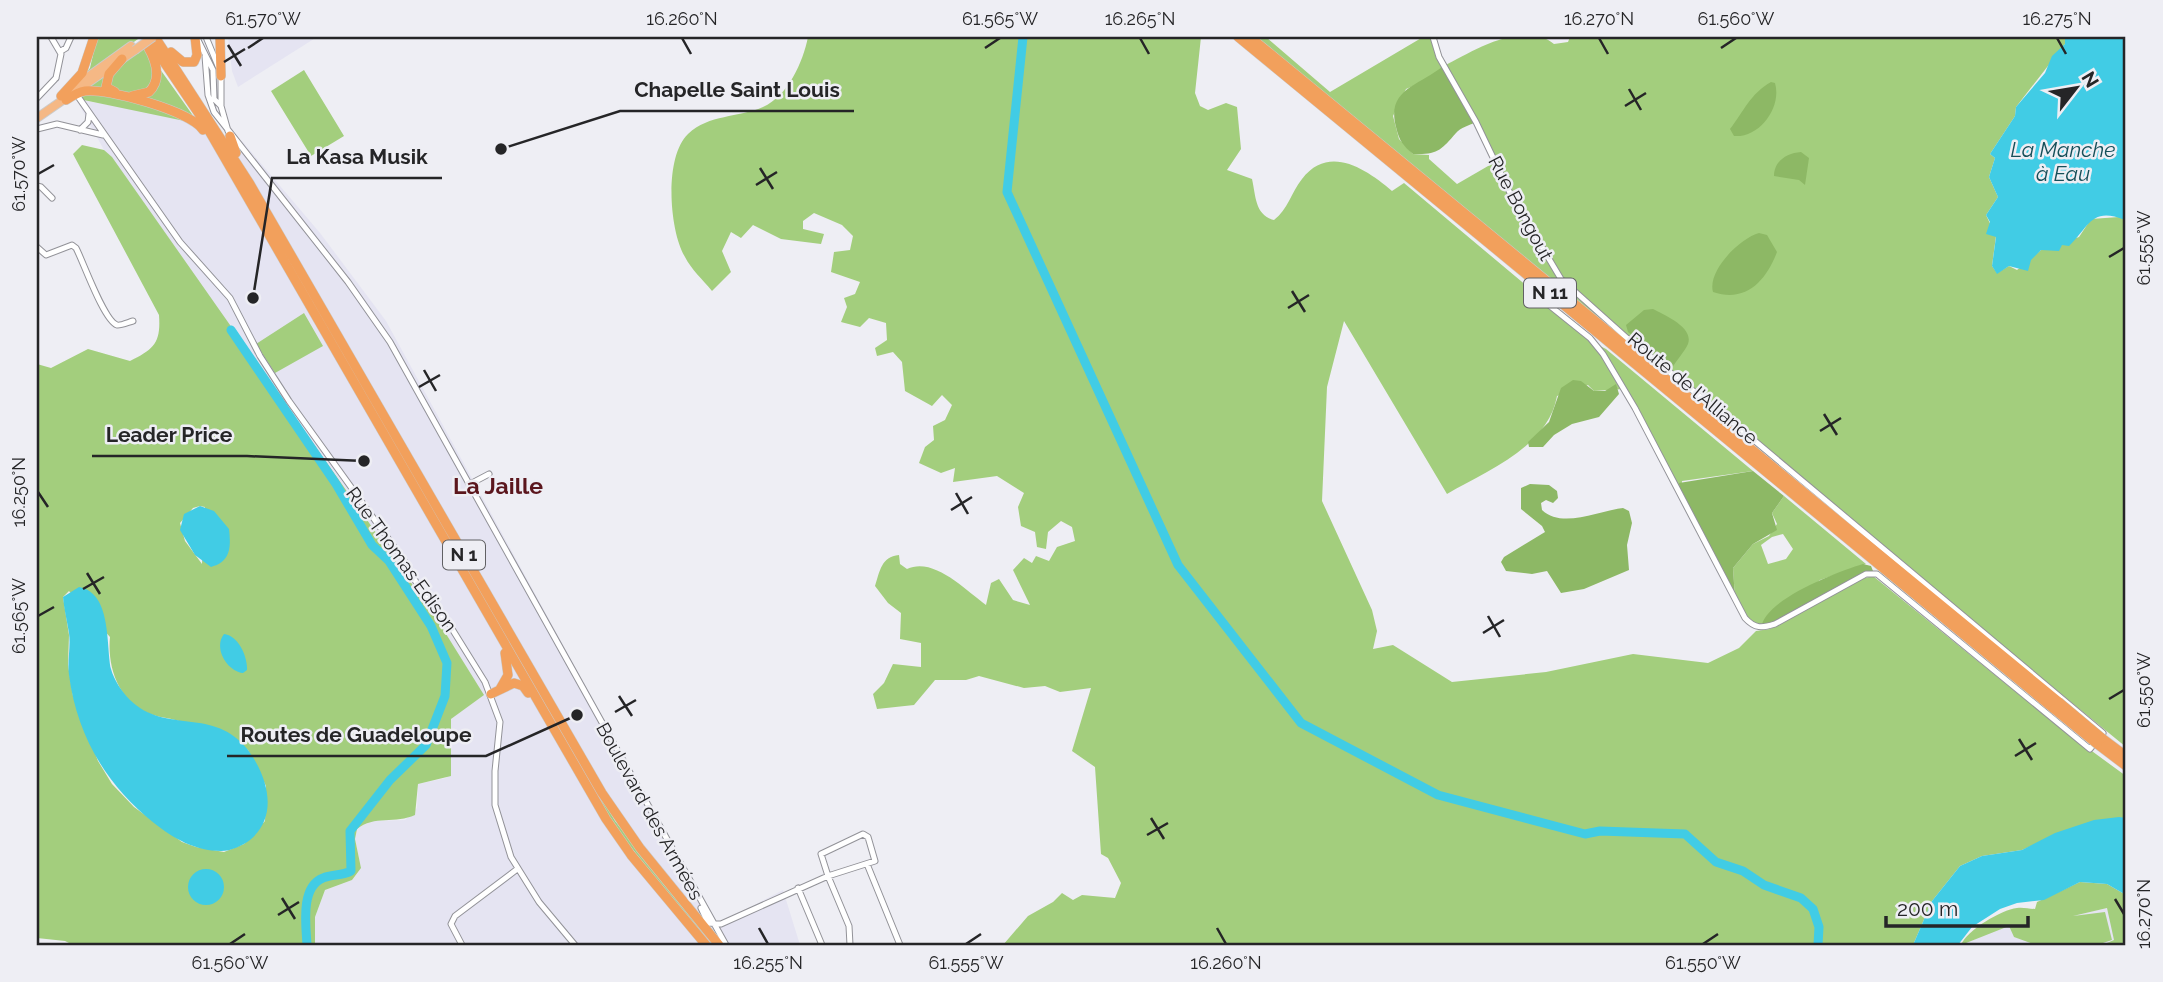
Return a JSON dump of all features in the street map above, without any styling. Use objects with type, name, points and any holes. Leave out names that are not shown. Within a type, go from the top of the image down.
[{"type":"highway","points":[[63,98],[82,73],[94,37]]},
{"type":"highway","points":[[122,59],[106,78],[107,89],[130,96],[149,92],[154,86],[157,73],[144,37]]},
{"type":"highway","name":"N 1","points":[[144,37],[201,117],[245,186],[389,443],[614,813],[719,945]]},
{"type":"highway","points":[[156,38],[178,59],[190,64],[197,55],[196,37]]},
{"type":"highway","points":[[220,37],[221,76]]},
{"type":"highway","name":"Route de l'Alliance","points":[[1238,37],[2057,706],[2126,756]]},
{"type":"highway","name":"Route de l'Alliance","points":[[1250,37],[2126,766]]},
{"type":"highway","name":"N 1","points":[[156,38],[412,466],[478,589],[483,608],[566,753],[631,855],[706,945]]},
{"type":"highway","points":[[63,98],[92,91],[139,100],[192,119],[245,186]]},
{"type":"highway","points":[[230,136],[245,186]]},
{"type":"highway","points":[[389,443],[416,499],[417,509]]},
{"type":"highway","points":[[412,466],[439,498]]},
{"type":"highway","points":[[454,525],[478,589]]},
{"type":"highway","points":[[439,545],[478,589]]},
{"type":"highway","points":[[483,608],[508,660],[508,675],[495,692]]},
{"type":"highway","points":[[495,692],[514,683],[523,686],[566,753]]},
{"type":"main road","points":[[63,98],[122,59],[144,37]]},
{"type":"main road","points":[[37,116],[133,48],[156,38]]},
{"type":"street","points":[[37,98],[56,78],[61,51],[51,37]]},
{"type":"street","points":[[61,51],[66,48],[71,37]]},
{"type":"street","points":[[196,37],[213,71],[214,100],[222,109]]},
{"type":"street","points":[[206,37],[221,76],[222,109],[230,136]]},
{"type":"street","name":"Rue Bongout","points":[[1433,37],[1441,62],[1476,122],[1511,195],[1547,260],[1561,279],[1627,338],[2103,732],[2091,749],[1877,574],[1866,573],[1775,624],[1761,628],[1752,625],[1745,618],[1635,408],[1603,354],[1590,338],[1534,293]]},
{"type":"street","points":[[205,56],[210,102],[230,136]]},
{"type":"street","points":[[56,78],[69,83]]},
{"type":"street","points":[[213,83],[220,90]]},
{"type":"street","name":"Rue Thomas Edison","points":[[79,98],[180,242],[230,299],[256,349],[289,401],[405,562],[422,593],[449,624],[495,692],[501,730],[495,771],[495,805],[516,870],[575,945]]},
{"type":"street","name":"Boulevard des Armées","points":[[222,109],[239,146]]},
{"type":"street","points":[[80,130],[89,120],[88,111]]},
{"type":"street","points":[[37,129],[57,124],[103,135]]},
{"type":"street","name":"Boulevard des Armées","points":[[230,136],[374,317],[726,945]]},
{"type":"street","points":[[37,186],[51,198]]},
{"type":"street","points":[[37,247],[46,255],[72,245],[76,248],[96,298],[114,323],[120,325],[133,321]]},
{"type":"street","points":[[470,484],[489,474]]},
{"type":"street","points":[[715,925],[798,888],[828,876],[867,864],[876,858],[868,837],[863,834],[821,854],[828,876],[849,926],[850,945]]},
{"type":"street","points":[[867,864],[900,945]]},
{"type":"street","points":[[462,945],[451,924],[455,916],[516,870]]},
{"type":"street","points":[[798,888],[822,945]]},
{"type":"shaded area","points":[[228,37],[317,37],[238,87],[232,71]]},
{"type":"shaded area","points":[[76,99],[176,117],[242,141],[320,233],[386,321],[716,925],[783,890],[800,945],[315,945],[315,917],[325,890],[352,880],[361,868],[355,839],[357,829],[369,821],[405,820],[417,808],[418,784],[446,778],[451,770],[451,719],[483,694],[438,621],[104,150]]},
{"type":"shaded area","points":[[2017,908],[2055,920],[2107,908],[2121,945],[1960,945],[1966,937]]},
{"type":"green space","points":[[1528,35],[1542,37],[1554,44],[1568,42],[1570,37],[2065,37],[2065,44],[2016,107],[2015,116],[1990,154],[1995,158],[1989,177],[1998,197],[1986,215],[1996,236],[1992,266],[1997,273],[2009,266],[2017,270],[2041,250],[2079,237],[2091,219],[2119,217],[2126,208],[2126,747],[1627,339],[1626,342],[1257,37],[1266,37],[1330,92],[1423,37],[1433,37],[1444,66],[1499,40]],"holes":[[[1425,81],[1476,122],[1495,162],[1457,184],[1429,159],[1429,155],[1413,154],[1399,139],[1393,116],[1406,89]]]},
{"type":"green space","points":[[97,37],[138,39],[81,80],[90,68]]},
{"type":"green space","points":[[152,37],[232,159],[615,821],[714,945],[709,945],[614,826]]},
{"type":"green space","points":[[808,37],[1201,37],[1195,93],[1200,106],[1208,110],[1226,103],[1237,107],[1241,149],[1227,170],[1252,179],[1257,204],[1268,218],[1274,220],[1283,211],[1302,179],[1324,163],[1335,162],[1359,168],[1392,191],[1404,183],[1753,471],[1682,481],[1681,494],[1623,389],[1594,391],[1588,385],[1557,396],[1551,414],[1529,443],[1497,466],[1447,494],[1344,321],[1327,387],[1322,501],[1372,610],[1377,631],[1373,649],[1393,645],[1452,682],[1546,672],[1633,654],[1708,663],[1739,648],[1756,631],[1770,629],[1857,580],[1873,576],[2059,727],[2126,776],[2126,818],[2073,828],[2022,850],[1982,856],[1960,866],[1932,901],[1913,945],[1003,945],[1028,916],[1053,902],[1062,893],[1073,900],[1082,895],[1115,898],[1121,883],[1108,858],[1101,854],[1095,767],[1072,751],[1091,688],[1060,692],[1045,686],[1024,688],[979,676],[966,680],[935,680],[914,705],[877,709],[873,694],[884,683],[893,664],[921,667],[921,643],[900,639],[901,613],[888,603],[875,586],[885,562],[899,555],[900,564],[907,569],[917,566],[938,571],[986,605],[991,583],[999,579],[1013,600],[1030,605],[1013,570],[1024,558],[1032,563],[1036,556],[1049,561],[1057,547],[1075,541],[1072,527],[1061,521],[1048,532],[1046,549],[1037,547],[1035,532],[1021,526],[1018,507],[1024,493],[997,476],[953,482],[955,468],[941,473],[919,463],[925,447],[934,440],[933,426],[945,420],[952,405],[942,395],[932,406],[905,391],[902,362],[893,352],[877,356],[875,348],[887,340],[886,323],[869,318],[860,327],[841,322],[847,307],[844,298],[855,294],[860,282],[831,272],[834,252],[850,250],[853,236],[842,225],[814,213],[803,221],[803,229],[824,234],[821,244],[781,239],[753,225],[741,238],[731,232],[722,251],[731,272],[712,291],[688,261],[675,230],[672,176],[680,145],[688,134],[705,123],[772,102],[793,77]]},
{"type":"green space","points":[[131,47],[136,54],[145,48],[199,124],[69,97]]},
{"type":"green space","points":[[1443,66],[1476,122],[1458,131],[1438,150],[1428,154],[1413,154],[1399,136],[1394,114],[1396,104],[1407,90]]},
{"type":"green space","points":[[304,70],[344,136],[311,156],[271,91]]},
{"type":"green space","points":[[1771,82],[1775,83],[1775,102],[1767,119],[1752,132],[1734,136],[1730,129],[1752,97]]},
{"type":"green space","points":[[82,145],[104,150],[112,157],[438,621],[484,695],[451,719],[451,776],[418,784],[415,815],[371,822],[357,829],[355,839],[361,868],[352,880],[325,890],[315,917],[315,945],[73,945],[65,941],[37,938],[37,364],[51,368],[88,349],[130,361],[150,349],[159,332],[159,315],[73,154]],"holes":[[[205,507],[202,564],[185,541],[180,523],[193,508]],[[69,591],[110,637],[111,660],[117,683],[139,709],[182,722],[248,750],[266,786],[265,821],[244,844],[224,852],[182,842],[134,807],[112,784],[98,761],[73,696],[68,665],[69,635],[63,597]]]},
{"type":"green space","points":[[1801,152],[1809,158],[1805,185],[1799,180],[1774,176],[1776,166],[1782,159]]},
{"type":"green space","points":[[1759,233],[1767,235],[1777,252],[1761,280],[1745,292],[1725,295],[1713,292],[1715,275],[1727,256],[1743,241]]},
{"type":"green space","points":[[1653,309],[1677,322],[1689,338],[1687,347],[1672,368],[1628,332],[1626,325],[1644,310]]},
{"type":"green space","points":[[304,313],[323,346],[275,373],[256,344]]},
{"type":"green space","points":[[1573,380],[1581,381],[1594,391],[1605,391],[1616,384],[1619,394],[1599,417],[1572,424],[1554,435],[1543,447],[1529,447],[1528,442],[1549,422],[1561,388]]},
{"type":"green space","points":[[1753,471],[1784,496],[1772,513],[1777,530],[1753,544],[1733,568],[1735,598],[1681,494],[1679,483]]},
{"type":"green space","points":[[1530,484],[1549,485],[1557,491],[1558,498],[1553,503],[1546,500],[1541,503],[1542,510],[1560,518],[1570,519],[1623,508],[1629,511],[1632,523],[1627,545],[1629,570],[1584,589],[1561,593],[1547,571],[1532,574],[1506,571],[1501,562],[1504,557],[1545,532],[1542,526],[1521,509],[1521,488]]},
{"type":"green space","points":[[1784,496],[1866,564],[1820,580],[1761,628],[1752,625],[1735,598],[1733,568],[1753,544],[1769,536],[1777,524],[1772,513]],"holes":[[[1783,534],[1793,549],[1786,559],[1768,564],[1761,545],[1772,537]]]},
{"type":"green space","points":[[1863,564],[1871,566],[1873,571],[1775,624],[1761,628],[1765,617],[1788,597],[1820,580]]},
{"type":"green space","points":[[2080,882],[2107,884],[2126,895],[2126,945],[2102,945],[2114,940],[2107,908],[2073,916],[2105,912],[2112,940],[2097,945],[2036,945],[2014,937],[2009,926],[1961,945],[1977,927],[1994,917],[2017,908],[2035,909],[2037,902]]},
{"type":"water","name":"La Manche à Eau","points":[[2065,37],[2126,37],[2125,220],[2105,215],[2098,217],[2069,246],[2062,245],[2059,251],[2041,250],[2031,260],[2028,271],[2009,266],[1997,274],[1992,266],[1996,237],[1986,234],[1990,222],[1986,215],[1998,197],[1989,177],[1995,158],[1990,154],[2015,116],[2016,107],[2045,73],[2052,56],[2065,44]]},
{"type":"water","points":[[200,506],[214,511],[229,529],[230,542],[226,558],[211,567],[195,555],[180,530],[184,514]]},
{"type":"water","points":[[79,587],[90,591],[102,609],[106,621],[111,669],[130,700],[159,716],[220,729],[235,737],[248,750],[261,772],[267,796],[265,820],[250,840],[221,851],[202,849],[185,843],[161,829],[137,809],[109,776],[87,739],[79,719],[69,675],[69,638],[63,597]]},
{"type":"water","points":[[224,634],[234,638],[244,653],[247,670],[243,673],[232,668],[223,658],[220,646]]},
{"type":"water","points":[[2126,818],[2126,895],[2107,884],[2080,882],[2044,900],[2017,903],[2000,909],[1972,927],[1958,945],[1913,945],[1932,901],[1960,866],[1982,856],[2022,850],[2055,833],[2094,820]]},
{"type":"water","points":[[206,869],[219,874],[224,887],[219,900],[206,905],[193,900],[188,887],[193,874]]},
{"type":"waterway","points":[[1023,37],[1007,192],[1178,565],[1301,723],[1438,795],[1585,834],[1600,831],[1685,834],[1716,862],[1743,871],[1764,885],[1801,898],[1813,909],[1819,927],[1818,945]]},
{"type":"waterway","points":[[231,330],[336,484],[372,545],[389,561],[431,626],[447,663],[445,696],[426,745],[390,780],[350,831],[351,871],[323,878],[311,890],[306,908],[307,945]]},
{"type":"place","name":"Chapelle Saint Louis","points":[[501,149]]},
{"type":"place","name":"La Kasa Musik","points":[[253,298]]},
{"type":"place","name":"Leader Price","points":[[364,461]]},
{"type":"place","name":"Routes de Guadeloupe","points":[[577,715]]},
{"type":"district","name":"La Jaille","points":[[498,486]]}]
